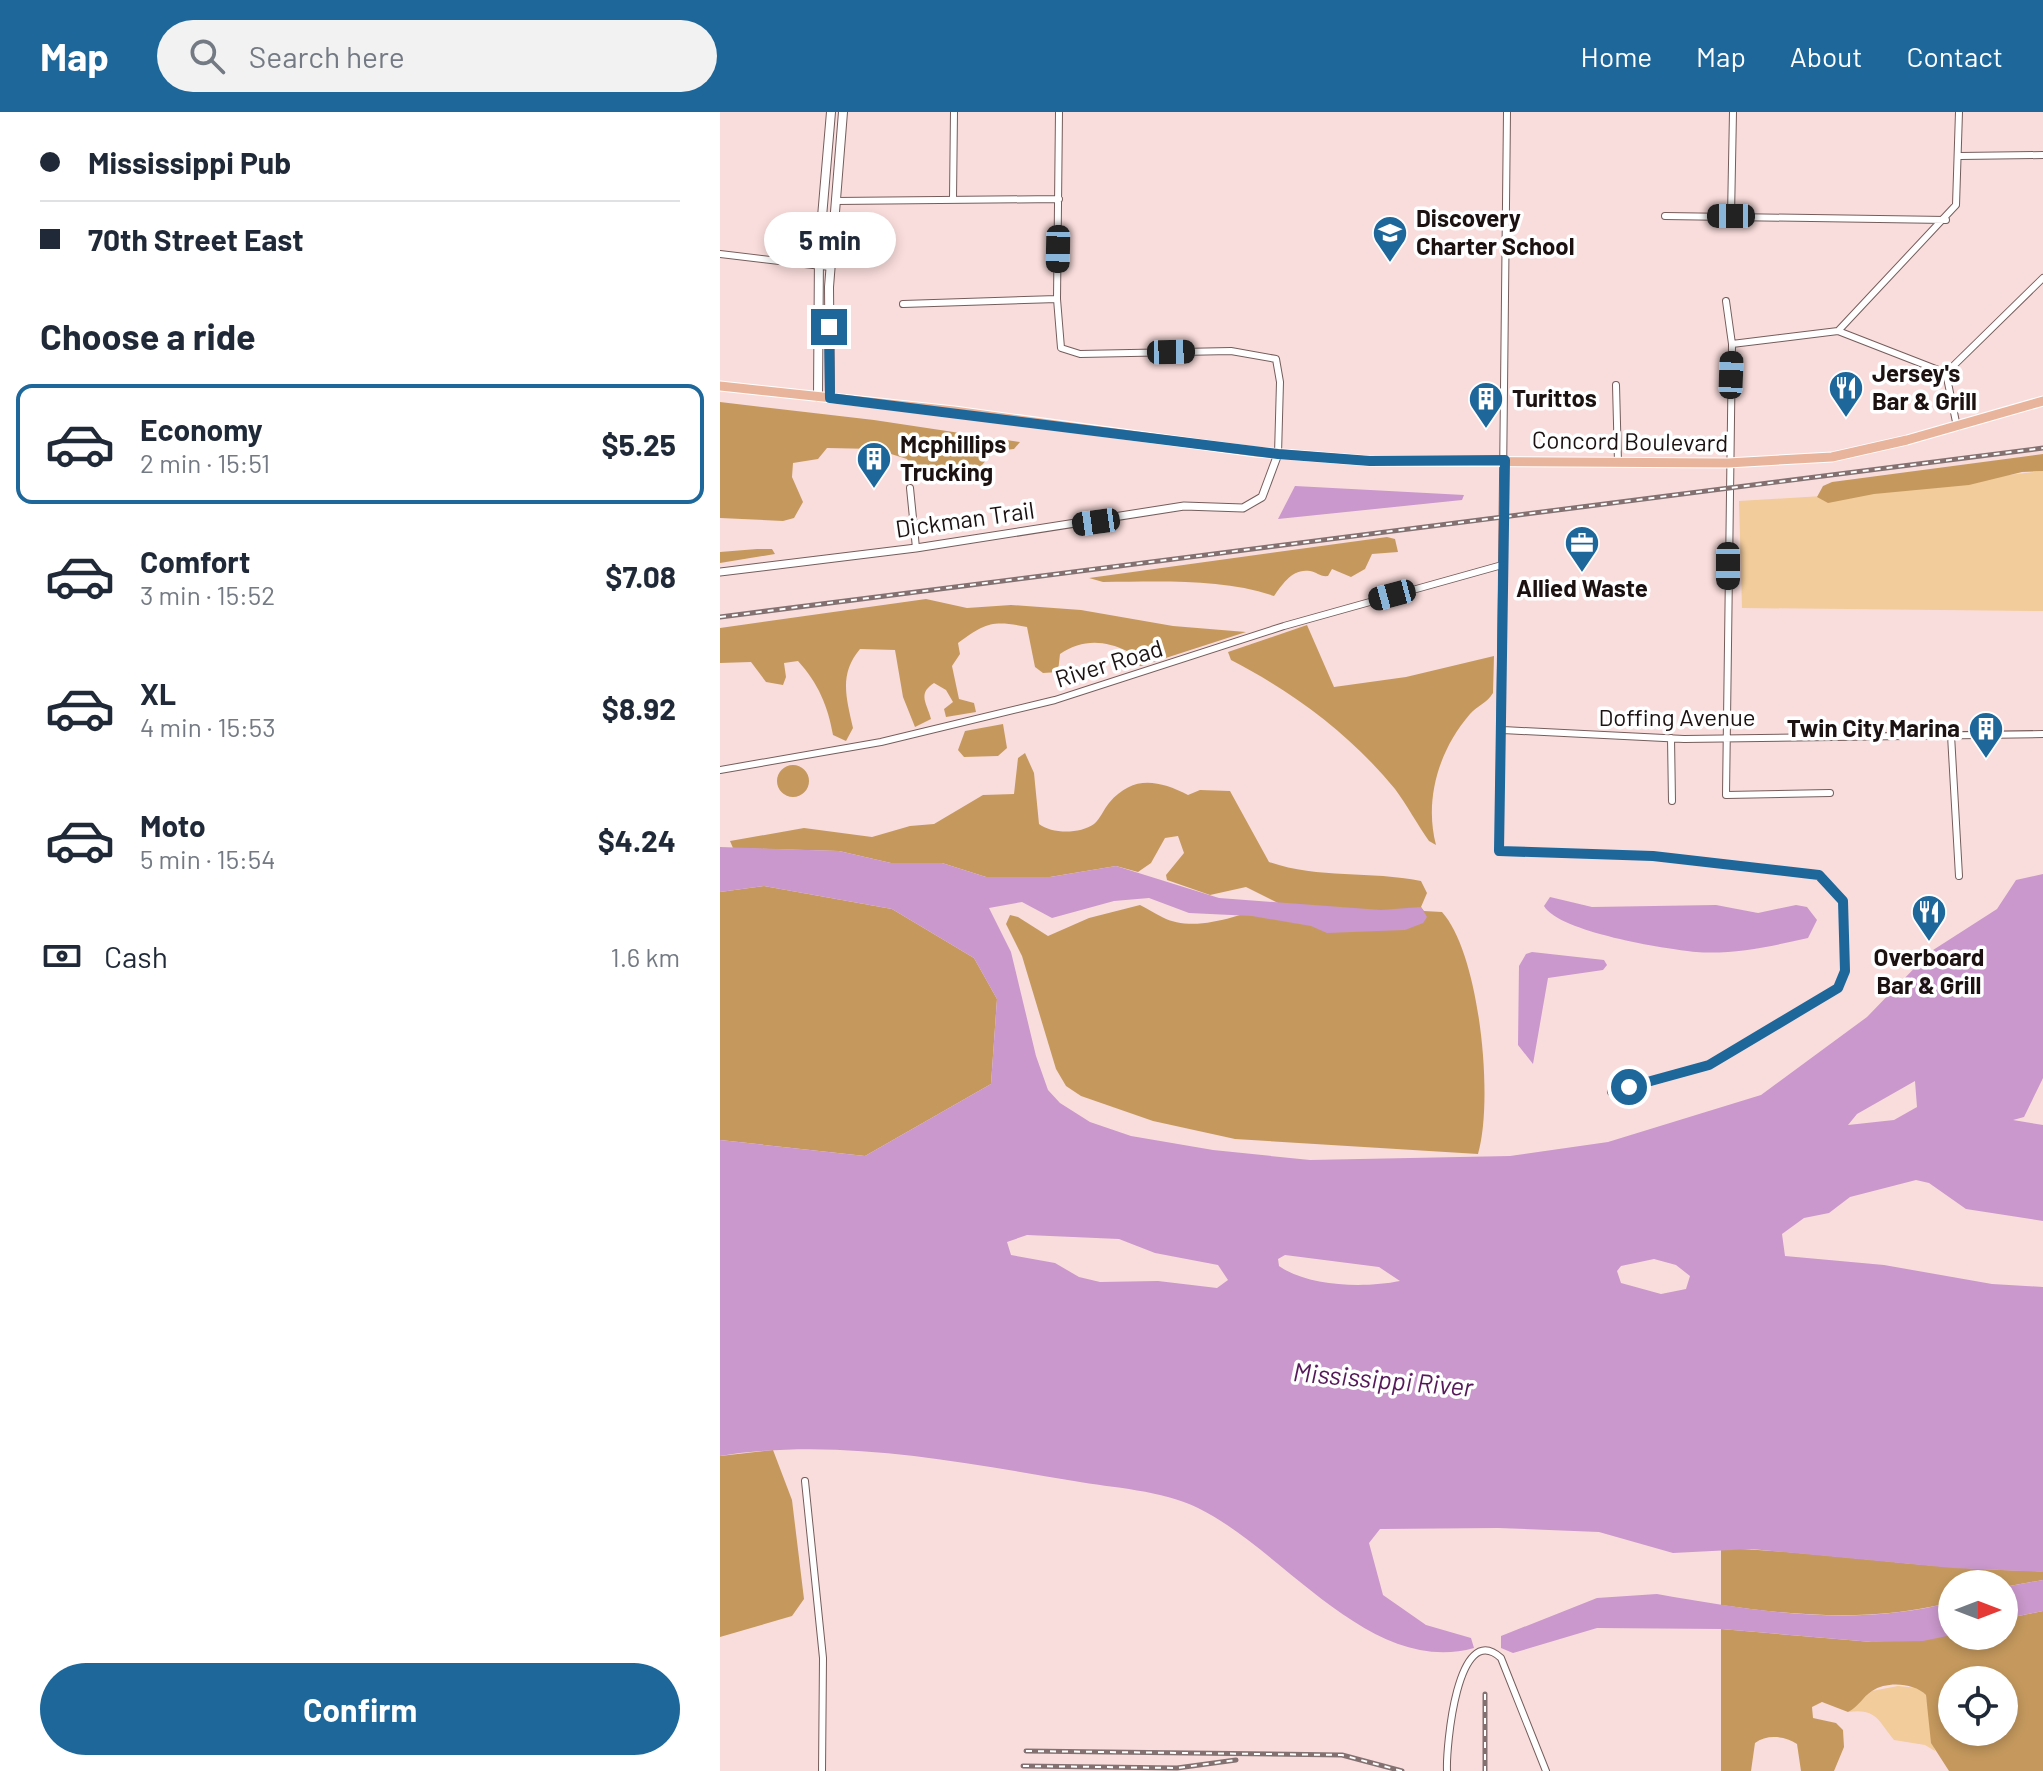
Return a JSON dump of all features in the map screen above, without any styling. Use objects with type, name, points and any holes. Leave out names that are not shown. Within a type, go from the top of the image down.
[{"type":"main road","points":[[818,397],[819,266],[831,112]]},
{"type":"main road","points":[[830,398],[830,267],[843,112]]},
{"type":"main road","name":"Concord Boulevard","points":[[720,386],[1278,454],[1370,461],[1728,463],[1842,455],[1957,427],[2043,401]]},
{"type":"street","points":[[953,199],[954,112]]},
{"type":"street","points":[[1059,112],[1057,299],[1061,348],[1080,354],[1231,351],[1276,359],[1280,382],[1278,454]]},
{"type":"street","points":[[1507,112],[1503,730],[1499,851],[1653,856],[1819,875],[1843,901],[1845,971],[1838,988],[1709,1065],[1611,1092]]},
{"type":"street","points":[[1731,216],[1733,112]]},
{"type":"street","points":[[1838,331],[1946,220],[1956,205],[1960,156],[1959,112]]},
{"type":"street","points":[[1960,156],[2043,155]]},
{"type":"street","points":[[835,201],[1059,199]]},
{"type":"street","points":[[1665,216],[1946,220]]},
{"type":"street","points":[[720,254],[830,267]]},
{"type":"street","points":[[1946,373],[2043,278]]},
{"type":"street","points":[[903,304],[1057,299]]},
{"type":"street","points":[[1726,301],[1732,344],[1728,463],[1726,795],[1830,793]]},
{"type":"street","points":[[1732,344],[1838,331],[1946,373]]},
{"type":"street","points":[[1946,373],[1957,427]]},
{"type":"street","points":[[1616,385],[1618,462]]},
{"type":"street","name":"Dickman Trail","points":[[720,572],[916,548],[1184,506],[1250,506],[1268,487],[1278,454]]},
{"type":"street","points":[[910,488],[916,548]]},
{"type":"street","name":"River Road","points":[[720,770],[881,742],[1055,700],[1284,626],[1502,565]]},
{"type":"street","name":"Doffing Avenue","points":[[1503,730],[1671,738],[2043,734]]},
{"type":"street","points":[[1951,735],[1959,876]]},
{"type":"street","points":[[1671,738],[1672,801]]},
{"type":"street","points":[[805,1481],[823,1658],[822,1771]]},
{"type":"street","points":[[1447,1771],[1456,1695],[1465,1668],[1476,1653],[1493,1651],[1501,1658],[1546,1771]]},
{"type":"shaded area","points":[[720,402],[874,420],[1020,442],[1014,449],[994,451],[971,472],[916,474],[907,459],[875,449],[827,448],[818,459],[793,463],[792,477],[803,502],[794,518],[783,521],[720,518]]},
{"type":"shaded area","points":[[2043,454],[2043,471],[2022,472],[1969,485],[1874,494],[1828,503],[1817,497],[1823,486],[1832,482]]},
{"type":"shaded area","points":[[2043,471],[2043,611],[1742,608],[1739,501],[1838,495]]},
{"type":"shaded area","points":[[1387,537],[1395,539],[1398,552],[1372,554],[1365,569],[1351,577],[1332,569],[1328,576],[1310,571],[1298,572],[1288,578],[1274,596],[1233,586],[1103,582],[1089,578]]},
{"type":"shaded area","points":[[772,549],[775,554],[720,563],[720,552]]},
{"type":"shaded area","points":[[926,599],[967,608],[1011,605],[1081,610],[1173,626],[1246,632],[1141,666],[1133,665],[1127,651],[1118,647],[1101,643],[1085,644],[1060,654],[1058,672],[1043,673],[1035,667],[1027,627],[990,625],[958,643],[960,654],[952,666],[959,699],[974,703],[976,712],[946,717],[944,709],[953,702],[946,690],[934,683],[925,695],[931,719],[915,727],[903,697],[895,650],[860,649],[853,658],[847,677],[853,728],[846,741],[833,735],[821,695],[798,661],[784,663],[786,677],[783,685],[766,682],[751,662],[720,663],[720,628]]},
{"type":"shaded area","points":[[1307,625],[1334,687],[1406,677],[1494,656],[1493,693],[1459,728],[1442,759],[1433,793],[1436,845],[1429,841],[1395,789],[1340,732],[1298,700],[1231,660],[1228,652]]},
{"type":"shaded area","points":[[1003,724],[1007,748],[998,756],[964,757],[958,750],[965,731]]},
{"type":"shaded area","points":[[1025,753],[1034,773],[1039,824],[1051,830],[1074,831],[1088,827],[1096,822],[1118,794],[1137,784],[1166,786],[1188,795],[1200,790],[1230,791],[1269,862],[1306,871],[1421,881],[1427,893],[1421,907],[1424,911],[1442,912],[1455,932],[1474,993],[1484,1065],[1483,1130],[1478,1154],[1235,1139],[1153,1121],[1081,1096],[1066,1086],[1056,1069],[1022,956],[1006,924],[1010,915],[1048,936],[1089,918],[1140,905],[1175,922],[1190,924],[1235,917],[1278,903],[1246,887],[1210,895],[1167,880],[1166,875],[1184,853],[1178,836],[1165,838],[1151,863],[1138,872],[1116,866],[1050,877],[986,877],[942,863],[891,863],[839,851],[733,848],[730,841],[804,828],[872,837],[910,826],[934,824],[983,795],[1014,794],[1018,758]]},
{"type":"shaded area","points":[[793,765],[804,770],[809,781],[804,792],[793,797],[782,792],[777,781],[782,770]]},
{"type":"shaded area","points":[[764,886],[892,909],[974,958],[997,999],[991,1084],[865,1156],[720,1140],[720,892]]},
{"type":"shaded area","points":[[773,1450],[792,1500],[804,1599],[792,1616],[720,1637],[720,1456]]},
{"type":"shaded area","points":[[1721,1548],[1996,1570],[1938,1570],[1938,1605],[1895,1612],[1807,1614],[1721,1605]]},
{"type":"shaded area","points":[[2018,1571],[2043,1572],[2043,1580],[2018,1584]]},
{"type":"shaded area","points":[[2043,1611],[2043,1771],[1949,1771],[1931,1743],[1926,1695],[1915,1688],[1893,1685],[1872,1691],[1848,1712],[1822,1702],[1812,1707],[1813,1718],[1836,1723],[1843,1730],[1844,1747],[1834,1771],[1801,1771],[1797,1744],[1776,1737],[1755,1743],[1751,1771],[1721,1771],[1721,1629],[1872,1642],[1938,1636],[1938,1650],[2018,1650],[2018,1616]]},
{"type":"shaded area","points":[[1898,1686],[1918,1688],[1926,1695],[1935,1751],[1925,1745],[1894,1740],[1871,1714],[1848,1712],[1872,1691]]},
{"type":"water","points":[[1295,486],[1464,495],[1462,500],[1278,519]]},
{"type":"water","name":"Mississippi River","points":[[720,847],[839,851],[891,863],[942,863],[986,877],[1050,877],[1116,866],[1219,898],[1381,910],[1421,907],[1427,917],[1423,923],[1405,930],[1327,933],[1311,926],[1252,916],[1189,913],[1149,898],[1114,901],[1052,918],[1022,902],[989,908],[1011,952],[1036,1056],[1048,1090],[1060,1103],[1090,1122],[1131,1136],[1213,1150],[1310,1160],[1510,1156],[1608,1142],[1761,1095],[1867,1017],[1930,952],[1997,909],[2016,880],[2043,874],[2043,1078],[2024,1117],[2013,1120],[2043,1125],[2043,1221],[1966,1209],[1929,1183],[1916,1180],[1850,1197],[1829,1213],[1804,1218],[1782,1234],[1785,1256],[1884,1265],[1992,1284],[2043,1287],[2043,1572],[1953,1568],[1751,1549],[1673,1553],[1599,1532],[1498,1528],[1380,1529],[1369,1543],[1383,1595],[1426,1625],[1471,1638],[1474,1648],[1436,1652],[1399,1644],[1363,1627],[1230,1527],[1198,1508],[1169,1497],[898,1454],[809,1449],[720,1456],[720,1140],[865,1156],[991,1084],[997,999],[974,958],[892,909],[764,886],[720,892]],"holes":[[[1915,1081],[1917,1107],[1894,1120],[1848,1125],[1857,1114]],[[1027,1235],[1119,1239],[1155,1253],[1218,1265],[1228,1280],[1217,1288],[1158,1281],[1100,1282],[1079,1277],[1055,1263],[1011,1255],[1007,1242]],[[1285,1255],[1379,1267],[1400,1281],[1371,1285],[1321,1282],[1279,1266],[1278,1259]],[[1654,1259],[1676,1265],[1690,1276],[1686,1289],[1661,1294],[1621,1283],[1617,1271],[1621,1266]]]},
{"type":"water","points":[[1550,897],[1592,907],[1716,905],[1758,913],[1796,905],[1807,907],[1817,920],[1808,938],[1738,951],[1696,952],[1614,938],[1570,924],[1544,906]]},
{"type":"water","points":[[1532,952],[1604,960],[1607,965],[1603,970],[1548,978],[1533,1064],[1518,1045],[1519,966],[1526,954]]},
{"type":"water","points":[[2043,1580],[2043,1611],[2018,1616],[2018,1584]]},
{"type":"water","points":[[1657,1594],[1767,1611],[1842,1615],[1879,1614],[1938,1605],[1938,1638],[1872,1642],[1721,1629],[1597,1628],[1513,1653],[1501,1648],[1501,1636],[1597,1598]]},
{"type":"railway","points":[[720,617],[2043,448]]},
{"type":"railway","points":[[1485,1694],[1485,1771]]},
{"type":"railway","points":[[1026,1751],[1342,1755],[1402,1771]]},
{"type":"railway","points":[[1023,1766],[1177,1768],[1236,1760]]},
{"type":"place","name":"Discovery Charter School","points":[[1390,264]]},
{"type":"place","name":"Jersey's Bar & Grill","points":[[1846,419]]},
{"type":"place","name":"Turittos","points":[[1486,430]]},
{"type":"place","name":"Mcphillips Trucking","points":[[874,490]]},
{"type":"place","name":"Allied Waste","points":[[1582,574]]},
{"type":"place","name":"Twin City Marina","points":[[1986,760]]},
{"type":"place","name":"Overboard Bar & Grill","points":[[1929,943]]},
{"type":"route","points":[[829,327],[830,398],[954,411],[1256,452],[1370,461],[1505,460],[1499,851],[1653,856],[1819,875],[1843,901],[1845,971],[1838,988],[1709,1065],[1629,1087]]}]
